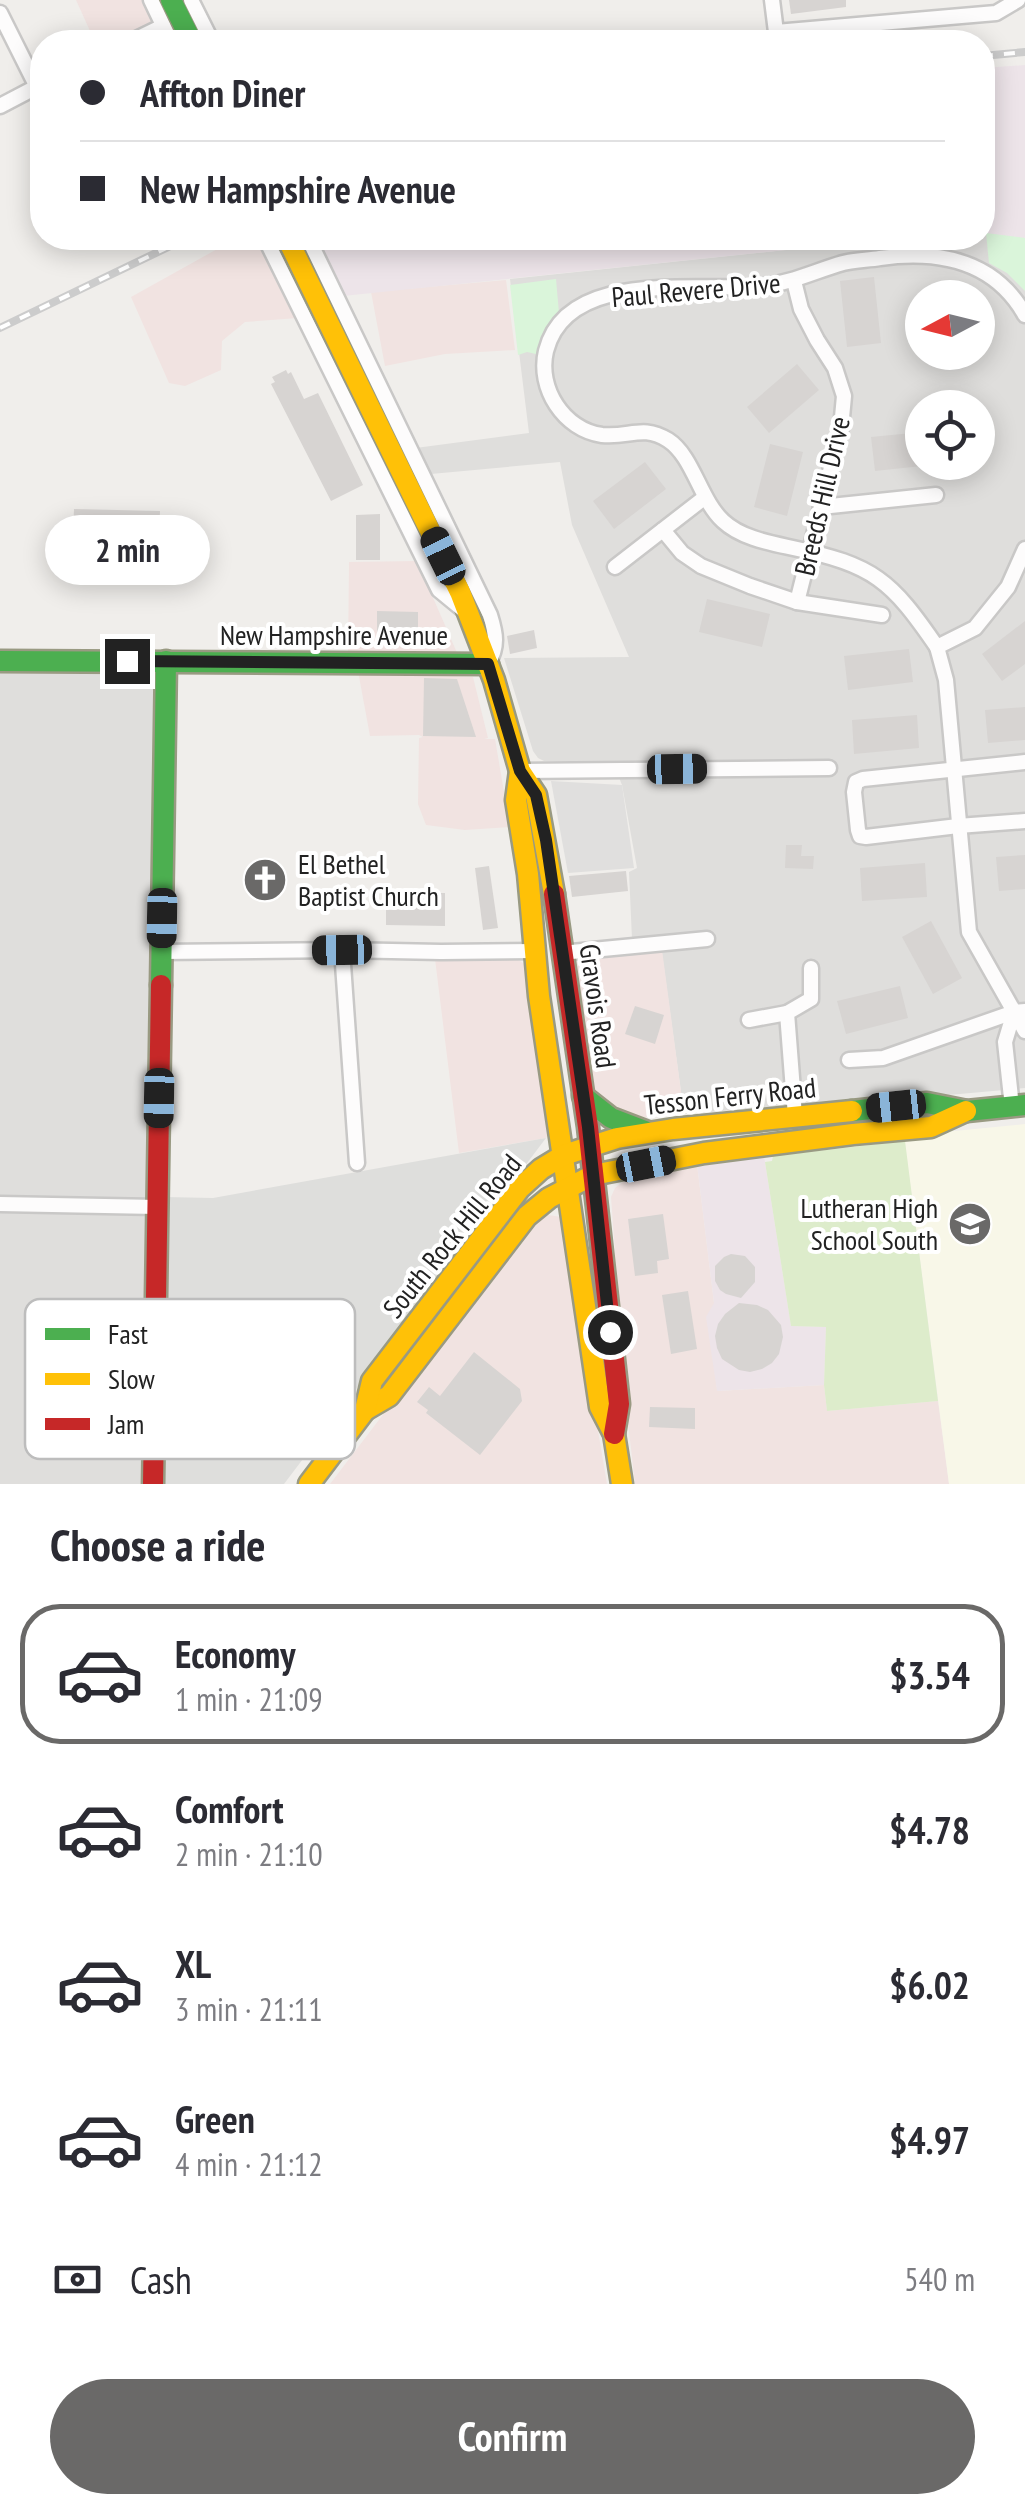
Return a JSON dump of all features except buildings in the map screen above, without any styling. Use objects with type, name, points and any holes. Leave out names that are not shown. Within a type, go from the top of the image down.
[{"type":"main road","points":[[171,0],[186,30]]},
{"type":"main road","name":"Gravois Road","points":[[293,250],[470,615],[520,771],[536,795],[594,1175],[619,1404],[614,1434]]},
{"type":"main road","name":"New Hampshire Avenue","points":[[0,661],[488,664]]},
{"type":"main road","points":[[155,1299],[166,661]]},
{"type":"main road","name":"Gravois Road","points":[[520,771],[516,800],[562,1157],[600,1406],[614,1434],[622,1484]]},
{"type":"main road","points":[[583,1096],[612,1120],[647,1132]]},
{"type":"main road","name":"Tesson Ferry Road","points":[[562,1157],[647,1132],[927,1104],[967,1111],[1018,1106]]},
{"type":"main road","name":"Tesson Ferry Road","points":[[594,1175],[704,1153],[931,1127],[967,1111]]},
{"type":"main road","name":"South Rock Hill Road","points":[[365,1410],[372,1382],[474,1246],[534,1172],[562,1157]]},
{"type":"main road","name":"South Rock Hill Road","points":[[355,1423],[365,1410],[389,1396],[527,1216],[540,1204],[594,1175]]},
{"type":"main road","points":[[152,1459],[152,1484]]},
{"type":"main road","name":"South Rock Hill Road","points":[[309,1484],[328,1459]]},
{"type":"street","points":[[151,0],[166,30]]},
{"type":"street","points":[[191,0],[206,30]]},
{"type":"street","points":[[772,0],[776,30]]},
{"type":"street","points":[[799,30],[996,13],[1018,0]]},
{"type":"street","points":[[0,13],[30,68]]},
{"type":"street","points":[[156,30],[164,26]]},
{"type":"street","points":[[0,106],[30,91]]},
{"type":"street","name":"Gravois Road","points":[[271,250],[439,590],[470,615]]},
{"type":"street","name":"Gravois Road","points":[[314,250],[490,616],[495,651],[488,664]]},
{"type":"street","name":"Paul Revere Drive","points":[[1025,315],[999,280],[948,257],[891,256],[845,263],[794,281],[761,286],[670,286],[598,298],[578,307],[562,322],[550,338],[545,354],[550,396],[566,419],[599,435],[647,431],[657,434],[674,444],[704,498],[725,523],[744,534],[864,568],[883,580],[910,608],[937,647],[946,680],[968,932],[1020,1012],[1025,1032]]},
{"type":"street","name":"Breeds Hill Drive","points":[[794,281],[801,309],[835,368],[844,396],[841,428],[797,602]]},
{"type":"street","points":[[821,507],[936,496]]},
{"type":"street","points":[[615,567],[704,498]]},
{"type":"street","points":[[663,530],[682,553],[702,566],[750,586],[797,602],[882,615]]},
{"type":"street","points":[[937,647],[975,628],[1008,587],[1025,549]]},
{"type":"street","points":[[1025,762],[862,779],[856,782],[854,792],[858,830],[866,838],[1025,821]]},
{"type":"street","points":[[520,771],[828,768]]},
{"type":"street","points":[[562,953],[707,939]]},
{"type":"street","points":[[342,950],[357,1164]]},
{"type":"street","points":[[162,952],[535,951]]},
{"type":"street","points":[[749,1020],[787,1013],[812,998],[811,968]]},
{"type":"street","points":[[849,1060],[883,1058],[1020,1012]]},
{"type":"street","points":[[1018,1106],[1006,1042],[1020,1012]]},
{"type":"street","points":[[787,1013],[795,1116]]},
{"type":"street","points":[[0,1204],[157,1207]]},
{"type":"shaded area","points":[[76,0],[147,0],[156,22],[140,30],[90,30]]},
{"type":"shaded area","points":[[1025,65],[1025,238],[995,234],[995,67]]},
{"type":"shaded area","points":[[995,234],[1025,238],[1025,1088],[759,1112],[746,1109],[684,1114],[660,939],[632,939],[629,872],[637,868],[622,785],[613,762],[538,758],[504,658],[629,657],[572,525],[560,462],[420,475],[408,449],[529,433],[510,279],[786,250],[995,250]]},
{"type":"shaded area","points":[[215,250],[268,250],[298,318],[245,322],[222,341],[221,370],[185,386],[169,383],[131,297]]},
{"type":"shaded area","points":[[320,250],[786,250],[343,296]]},
{"type":"shaded area","points":[[506,280],[515,350],[445,354],[385,366],[371,292]]},
{"type":"shaded area","points":[[417,561],[458,655],[348,655],[349,562]]},
{"type":"shaded area","points":[[0,666],[151,670],[158,684],[144,1299],[25,1299],[25,1459],[141,1459],[140,1484],[0,1484]]},
{"type":"shaded area","points":[[358,671],[473,677],[488,738],[484,739],[495,739],[510,827],[465,830],[426,825],[418,804],[419,738],[423,737],[370,736]]},
{"type":"shaded area","points":[[551,781],[622,785],[634,868],[568,873]]},
{"type":"shaded area","points":[[662,950],[684,1114],[630,1119],[597,1099],[578,1012],[572,957]]},
{"type":"shaded area","points":[[435,959],[519,960],[529,968],[550,1132],[546,1138],[459,1153]]},
{"type":"shaded area","name":"Lutheran High School South","points":[[1025,1124],[1025,1484],[949,1484],[904,1136]]},
{"type":"shaded area","points":[[546,1138],[355,1390],[355,1299],[163,1299],[164,1197],[213,1198]]},
{"type":"shaded area","points":[[764,1156],[791,1326],[826,1327],[824,1385],[717,1391],[706,1317],[714,1303],[697,1164]]},
{"type":"shaded area","points":[[697,1164],[714,1303],[717,1391],[824,1385],[827,1411],[938,1401],[949,1484],[635,1484],[613,1290],[611,1197],[615,1188],[633,1174]]},
{"type":"shaded area","points":[[541,1214],[562,1217],[607,1484],[330,1484],[349,1459],[355,1459],[355,1451],[533,1218]]},
{"type":"shaded area","points":[[160,1459],[303,1459],[284,1484],[160,1484]]},
{"type":"green space","points":[[995,234],[1025,238],[1025,291],[1007,273],[989,263],[988,250],[995,250]]},
{"type":"green space","points":[[556,279],[559,313],[542,335],[536,354],[518,355],[510,285]]},
{"type":"green space","points":[[905,1141],[938,1401],[827,1411],[826,1327],[791,1326],[765,1162],[772,1161],[773,1156]]},
{"type":"railway","points":[[995,55],[1025,52]]},
{"type":"railway","points":[[0,328],[162,250]]},
{"type":"traffic: fast","points":[[171,0],[186,30]]},
{"type":"traffic: fast","points":[[0,661],[488,664]]},
{"type":"traffic: fast","points":[[161,985],[166,661]]},
{"type":"traffic: fast","points":[[583,1096],[611,1118],[645,1131]]},
{"type":"traffic: fast","points":[[852,1111],[927,1103],[967,1111],[1025,1105]]},
{"type":"traffic: slow","points":[[293,250],[460,592],[494,680],[520,771],[536,795],[554,894]]},
{"type":"traffic: slow","points":[[520,771],[516,800],[528,874],[539,996],[600,1407],[614,1434],[622,1484]]},
{"type":"traffic: slow","points":[[355,1423],[365,1410],[372,1381],[520,1188],[541,1169],[564,1155],[617,1138],[852,1111]]},
{"type":"traffic: slow","points":[[365,1410],[389,1396],[527,1216],[549,1198],[593,1175],[704,1153],[931,1127],[966,1111]]},
{"type":"traffic: slow","points":[[309,1484],[328,1459]]},
{"type":"traffic: jam","points":[[554,894],[588,1127],[619,1404],[614,1434]]},
{"type":"traffic: jam","points":[[156,1299],[161,985]]},
{"type":"traffic: jam","points":[[153,1459],[153,1484]]},
{"type":"place","name":"El Bethel Baptist Church","points":[[265,880]]},
{"type":"place","name":"Lutheran High School South","points":[[970,1224]]},
{"type":"route","points":[[127,661],[488,664],[520,771],[536,795],[546,840],[588,1127],[610,1332]]}]
